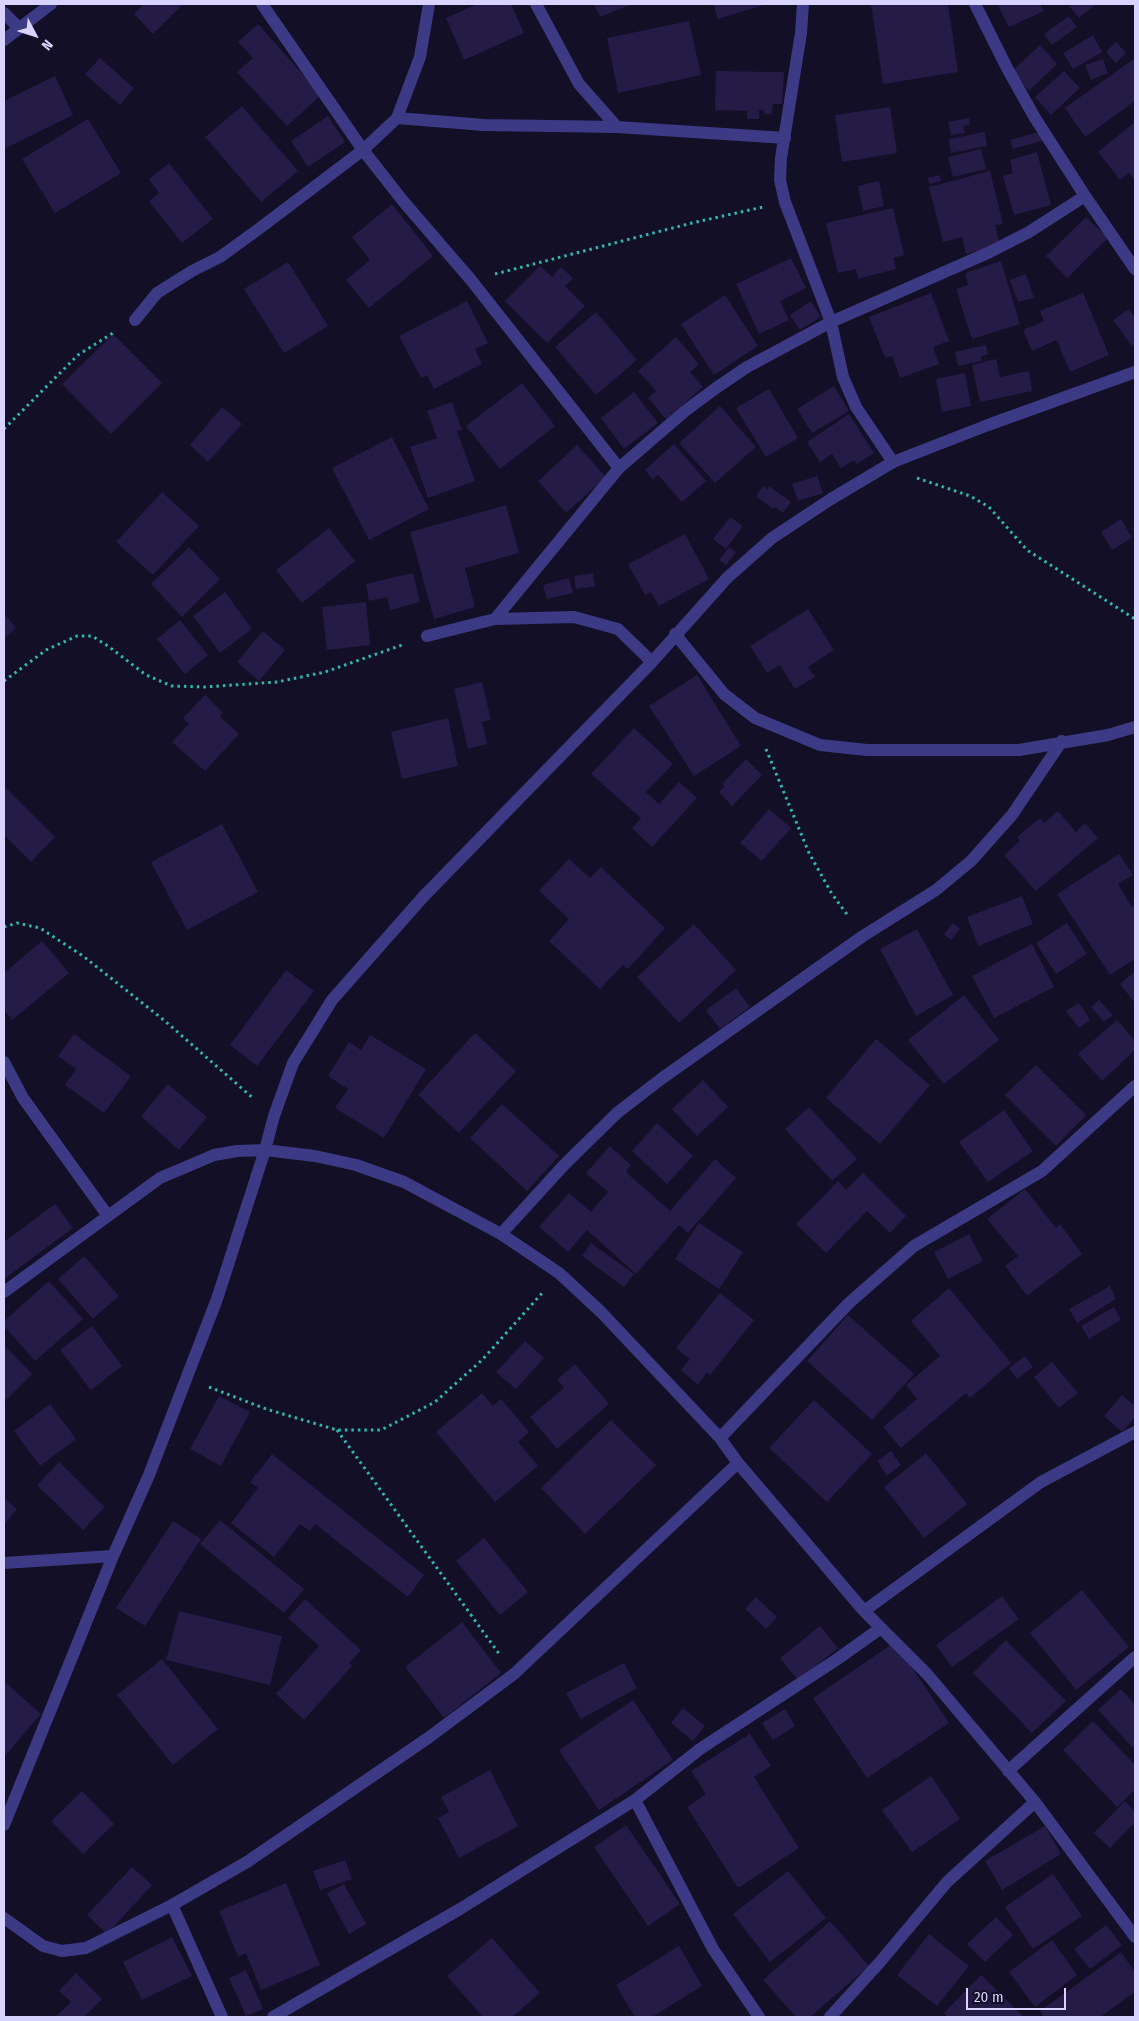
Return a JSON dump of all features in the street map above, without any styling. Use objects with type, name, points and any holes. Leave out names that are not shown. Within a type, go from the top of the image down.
[{"type":"street","points":[[4,40],[51,4]]},
{"type":"street","points":[[262,4],[363,150],[403,201],[471,280],[619,468]]},
{"type":"street","points":[[134,320],[157,293],[192,271],[220,257],[363,150],[397,118],[420,58],[429,4]]},
{"type":"street","points":[[536,4],[579,84],[617,127]]},
{"type":"street","points":[[803,4],[801,33],[786,138],[781,158],[780,180],[785,202],[832,322],[834,341],[846,385],[856,407],[890,465]]},
{"type":"street","points":[[976,4],[1007,68],[1035,118],[1135,269]]},
{"type":"street","points":[[4,14],[19,28]]},
{"type":"street","points":[[397,118],[484,125],[617,127],[786,138]]},
{"type":"street","points":[[495,620],[619,468],[685,411],[731,377],[746,367],[832,322],[990,252],[1029,232],[1085,196]]},
{"type":"street","points":[[4,1825],[113,1556],[149,1475],[217,1299],[265,1150],[274,1116],[293,1064],[332,1000],[423,896],[652,662],[727,578],[772,538],[830,499],[890,465],[988,425],[1135,372]]},
{"type":"street","points":[[427,636],[495,620],[574,617],[618,629],[652,662]]},
{"type":"street","points":[[675,634],[724,694],[755,718],[820,745],[867,750],[1019,750],[1062,741],[1108,735],[1135,727]]},
{"type":"street","points":[[501,1234],[564,1165],[616,1113],[863,936],[936,890],[971,861],[1012,815],[1062,741]]},
{"type":"street","points":[[4,1062],[23,1098],[108,1216]]},
{"type":"street","points":[[720,1438],[848,1303],[914,1246],[1042,1171],[1135,1086]]},
{"type":"street","points":[[4,1292],[160,1178],[214,1155],[237,1151],[265,1150],[315,1156],[364,1168],[404,1182],[501,1234],[559,1273],[601,1312],[720,1438],[738,1463],[864,1611],[928,1674],[1035,1802],[1135,1937]]},
{"type":"street","points":[[864,1611],[1041,1482],[1135,1432]]},
{"type":"street","points":[[4,1918],[43,1946],[62,1951],[86,1948],[172,1905],[246,1862],[428,1738],[514,1674],[738,1463]]},
{"type":"street","points":[[4,1563],[113,1556]]},
{"type":"street","points":[[273,2017],[460,1909],[635,1800],[700,1749],[836,1660],[881,1628]]},
{"type":"street","points":[[1008,1771],[1135,1657]]},
{"type":"street","points":[[635,1800],[713,1949],[759,2017]]},
{"type":"street","points":[[830,2017],[880,1962],[946,1882],[1035,1802]]},
{"type":"street","points":[[172,1905],[222,2017]]},
{"type":"path","points":[[471,280],[692,223],[785,202]]},
{"type":"path","points":[[4,429],[78,355],[134,320]]},
{"type":"path","points":[[890,465],[970,496],[989,506],[1028,550],[1135,619]]},
{"type":"path","points":[[4,681],[46,650],[78,636],[92,636],[146,676],[172,686],[204,687],[277,682],[325,672],[427,636]]},
{"type":"path","points":[[755,718],[779,783],[809,853],[832,894],[863,936]]},
{"type":"path","points":[[4,927],[17,923],[40,928],[83,956],[165,1021],[274,1116]]},
{"type":"path","points":[[186,1378],[266,1409],[338,1430],[381,1430],[435,1402],[482,1360],[559,1273]]},
{"type":"path","points":[[338,1430],[514,1674]]},
{"type":"building","points":[[144,4],[183,4],[153,34],[134,14]]},
{"type":"building","points":[[477,4],[511,4],[524,33],[464,60],[446,18]]},
{"type":"building","points":[[594,4],[633,4],[600,17]]},
{"type":"building","points":[[713,4],[767,4],[718,19]]},
{"type":"building","points":[[871,4],[948,4],[958,72],[883,84]]},
{"type":"building","points":[[997,4],[1040,4],[1044,11],[1009,27]]},
{"type":"building","points":[[1072,4],[1096,4],[1079,18],[1069,6]]},
{"type":"building","points":[[1069,16],[1077,27],[1052,45],[1044,34]]},
{"type":"building","points":[[689,21],[701,75],[618,93],[607,38]]},
{"type":"building","points":[[258,24],[321,95],[287,126],[237,72],[253,58],[238,42]]},
{"type":"building","points":[[1093,35],[1102,52],[1073,69],[1063,53]]},
{"type":"building","points":[[1116,42],[1126,53],[1116,63],[1106,52]]},
{"type":"building","points":[[1040,45],[1057,64],[1029,91],[1012,71]]},
{"type":"building","points":[[100,58],[134,88],[120,105],[85,74]]},
{"type":"building","points":[[1135,58],[1135,101],[1085,137],[1065,108]]},
{"type":"building","points":[[1103,59],[1108,73],[1091,80],[1085,65]]},
{"type":"building","points":[[716,71],[784,72],[782,104],[773,104],[772,114],[764,114],[764,110],[759,110],[759,119],[747,119],[747,111],[715,110]]},
{"type":"building","points":[[1064,71],[1080,88],[1051,115],[1035,97]]},
{"type":"building","points":[[55,76],[73,115],[4,149],[4,101]]},
{"type":"building","points":[[242,106],[298,171],[261,202],[205,137]]},
{"type":"building","points":[[890,107],[897,153],[842,162],[835,115]]},
{"type":"building","points":[[328,116],[345,142],[308,167],[291,141]]},
{"type":"building","points":[[969,118],[970,125],[963,126],[965,133],[951,135],[948,122]]},
{"type":"building","points":[[88,119],[121,173],[55,213],[22,159]]},
{"type":"building","points":[[1135,122],[1135,180],[1129,173],[1120,180],[1098,152]]},
{"type":"building","points":[[1042,131],[1045,140],[1013,149],[1010,140]]},
{"type":"building","points":[[985,132],[987,146],[951,153],[949,139]]},
{"type":"building","points":[[981,149],[986,169],[953,177],[948,157]]},
{"type":"building","points":[[1037,152],[1051,205],[1014,215],[1003,176],[1013,173],[1010,160]]},
{"type":"building","points":[[169,163],[213,219],[182,243],[149,201],[159,193],[149,179]]},
{"type":"building","points":[[990,171],[1003,224],[995,225],[1000,245],[966,254],[962,237],[943,242],[929,187]]},
{"type":"building","points":[[940,175],[941,181],[929,184],[928,178]]},
{"type":"building","points":[[879,181],[884,206],[863,211],[858,186]]},
{"type":"building","points":[[392,204],[433,256],[369,308],[346,280],[370,260],[352,237]]},
{"type":"building","points":[[893,208],[904,255],[893,258],[896,269],[858,279],[856,269],[838,273],[826,223]]},
{"type":"building","points":[[1086,217],[1108,238],[1067,278],[1046,256]]},
{"type":"building","points":[[791,258],[806,288],[780,301],[789,320],[759,334],[736,284]]},
{"type":"building","points":[[1001,261],[1020,324],[972,339],[956,289],[968,285],[965,273]]},
{"type":"building","points":[[288,262],[328,326],[284,353],[244,289]]},
{"type":"building","points":[[540,266],[552,277],[561,267],[573,278],[565,286],[585,306],[547,343],[505,301]]},
{"type":"building","points":[[1026,274],[1034,298],[1018,302],[1010,280]]},
{"type":"building","points":[[931,293],[949,341],[933,347],[939,364],[900,378],[892,356],[885,358],[869,317]]},
{"type":"building","points":[[1083,293],[1109,355],[1070,372],[1057,340],[1032,351],[1023,330],[1044,321],[1040,311]]},
{"type":"building","points":[[725,295],[758,346],[714,375],[681,324]]},
{"type":"building","points":[[467,301],[488,343],[475,349],[482,364],[434,389],[427,375],[421,378],[399,336]]},
{"type":"building","points":[[811,301],[821,317],[800,330],[790,315]]},
{"type":"building","points":[[1129,309],[1135,318],[1135,344],[1132,346],[1113,320]]},
{"type":"building","points":[[596,312],[637,360],[596,395],[555,347]]},
{"type":"building","points":[[113,334],[162,383],[111,434],[62,384]]},
{"type":"building","points":[[676,337],[699,364],[690,372],[703,387],[666,419],[648,398],[656,391],[638,371]]},
{"type":"building","points":[[986,345],[988,355],[981,356],[982,361],[958,366],[955,352]]},
{"type":"building","points":[[996,359],[1000,377],[1029,371],[1032,391],[980,402],[972,365]]},
{"type":"building","points":[[965,373],[971,406],[942,412],[936,379]]},
{"type":"building","points":[[522,383],[555,426],[500,469],[466,426]]},
{"type":"building","points":[[834,386],[849,411],[812,433],[797,409]]},
{"type":"building","points":[[769,389],[798,438],[766,457],[736,408]]},
{"type":"building","points":[[634,392],[658,423],[624,449],[601,418]]},
{"type":"building","points":[[452,402],[462,430],[457,431],[475,481],[428,498],[410,447],[437,438],[427,411]]},
{"type":"building","points":[[720,406],[756,447],[715,483],[679,443]]},
{"type":"building","points":[[222,407],[242,424],[208,462],[190,445]]},
{"type":"building","points":[[849,414],[874,453],[857,464],[854,460],[841,468],[832,454],[820,462],[807,442]]},
{"type":"building","points":[[392,437],[429,509],[369,540],[332,468]]},
{"type":"building","points":[[674,444],[706,481],[682,502],[658,475],[653,480],[645,470]]},
{"type":"building","points":[[577,445],[606,477],[566,513],[538,481]]},
{"type":"building","points":[[817,476],[823,493],[798,501],[792,484]]},
{"type":"building","points":[[763,486],[767,489],[769,486],[791,502],[783,513],[775,507],[773,509],[756,496]]},
{"type":"building","points":[[162,492],[199,526],[153,575],[116,542]]},
{"type":"building","points":[[506,505],[519,553],[465,568],[475,607],[434,619],[410,532]]},
{"type":"building","points":[[730,517],[743,526],[726,549],[713,539]]},
{"type":"building","points":[[1121,519],[1132,538],[1112,550],[1101,532]]},
{"type":"building","points":[[329,528],[355,561],[302,603],[276,570]]},
{"type":"building","points":[[685,534],[709,579],[659,606],[651,592],[645,595],[628,564]]},
{"type":"building","points":[[189,547],[220,579],[182,617],[151,584]]},
{"type":"building","points":[[729,547],[736,552],[726,565],[719,560]]},
{"type":"building","points":[[413,573],[420,602],[390,610],[387,597],[369,601],[366,584]]},
{"type":"building","points":[[593,573],[595,586],[576,589],[574,576]]},
{"type":"building","points":[[569,578],[573,593],[547,599],[543,585]]},
{"type":"building","points":[[225,592],[252,629],[220,653],[193,616]]},
{"type":"building","points":[[366,602],[370,645],[327,650],[322,607]]},
{"type":"building","points":[[808,609],[834,650],[808,667],[815,677],[795,689],[780,665],[767,673],[750,646]]},
{"type":"building","points":[[4,613],[16,628],[4,639]]},
{"type":"building","points":[[180,620],[208,655],[185,674],[157,639]]},
{"type":"building","points":[[263,631],[285,650],[259,681],[237,662]]},
{"type":"building","points":[[697,675],[741,746],[694,776],[649,706]]},
{"type":"building","points":[[482,682],[491,720],[482,722],[487,744],[468,749],[454,689]]},
{"type":"building","points":[[205,695],[223,713],[220,717],[239,734],[205,771],[172,742],[189,724],[183,718]]},
{"type":"building","points":[[448,718],[458,766],[402,779],[391,732]]},
{"type":"building","points":[[634,728],[673,764],[646,792],[659,804],[679,782],[697,798],[652,847],[632,828],[641,818],[591,774]]},
{"type":"building","points":[[746,759],[762,775],[732,806],[719,792],[725,786],[722,784]]},
{"type":"building","points":[[4,786],[55,837],[31,862],[4,835]]},
{"type":"building","points":[[769,809],[791,828],[762,861],[740,843]]},
{"type":"building","points":[[1058,811],[1076,832],[1085,823],[1098,838],[1036,891],[1004,855],[1020,841],[1017,837],[1040,818],[1044,823]]},
{"type":"building","points":[[222,824],[258,892],[187,930],[151,862]]},
{"type":"building","points":[[1119,854],[1133,875],[1118,884],[1132,907],[1135,904],[1135,959],[1110,975],[1057,894]]},
{"type":"building","points":[[569,859],[590,878],[601,867],[665,928],[628,969],[623,965],[600,989],[549,941],[569,919],[539,891]]},
{"type":"building","points":[[1022,896],[1033,924],[978,946],[967,917]]},
{"type":"building","points":[[953,923],[960,929],[951,940],[944,934]]},
{"type":"building","points":[[1067,923],[1087,954],[1056,974],[1036,943]]},
{"type":"building","points":[[694,924],[736,970],[679,1023],[637,977]]},
{"type":"building","points":[[917,929],[953,995],[916,1016],[880,949]]},
{"type":"building","points":[[42,941],[69,973],[12,1020],[4,1010],[4,973]]},
{"type":"building","points":[[1032,944],[1054,987],[994,1018],[972,976]]},
{"type":"building","points":[[286,970],[314,991],[257,1066],[230,1045]]},
{"type":"building","points":[[1135,971],[1135,1003],[1120,984]]},
{"type":"building","points":[[736,988],[750,1007],[720,1029],[706,1010]]},
{"type":"building","points":[[964,995],[999,1040],[944,1084],[908,1040]]},
{"type":"building","points":[[1099,1000],[1113,1015],[1104,1022],[1091,1007]]},
{"type":"building","points":[[1079,1003],[1090,1020],[1079,1028],[1066,1011]]},
{"type":"building","points":[[1117,1020],[1135,1041],[1135,1050],[1102,1081],[1078,1054]]},
{"type":"building","points":[[475,1033],[516,1071],[459,1133],[418,1095]]},
{"type":"building","points":[[74,1034],[131,1076],[104,1113],[65,1085],[76,1069],[58,1056]]},
{"type":"building","points":[[370,1035],[426,1069],[384,1138],[335,1108],[348,1089],[328,1076],[349,1042],[361,1050]]},
{"type":"building","points":[[876,1039],[930,1085],[880,1144],[826,1098]]},
{"type":"building","points":[[1036,1065],[1086,1115],[1056,1146],[1005,1095]]},
{"type":"building","points":[[703,1080],[728,1107],[697,1136],[672,1109]]},
{"type":"building","points":[[168,1084],[207,1117],[179,1150],[141,1116]]},
{"type":"building","points":[[502,1104],[559,1156],[527,1191],[470,1138]]},
{"type":"building","points":[[809,1107],[857,1159],[832,1181],[785,1129]]},
{"type":"building","points":[[1004,1110],[1033,1151],[988,1182],[959,1142]]},
{"type":"building","points":[[657,1123],[693,1156],[667,1184],[632,1151]]},
{"type":"building","points":[[610,1146],[631,1165],[626,1172],[670,1211],[715,1159],[736,1178],[688,1233],[679,1225],[636,1274],[587,1230],[568,1252],[539,1227],[569,1193],[591,1212],[608,1192],[586,1173]]},
{"type":"building","points":[[863,1173],[906,1216],[890,1233],[867,1211],[826,1253],[796,1224],[838,1181],[846,1190]]},
{"type":"building","points":[[1025,1189],[1056,1228],[1060,1224],[1082,1254],[1027,1296],[1005,1266],[1018,1256],[987,1219]]},
{"type":"building","points":[[55,1204],[73,1228],[4,1279],[4,1242]]},
{"type":"building","points":[[699,1223],[743,1252],[719,1289],[675,1259]]},
{"type":"building","points":[[969,1234],[983,1261],[948,1279],[934,1252]]},
{"type":"building","points":[[591,1243],[634,1274],[624,1287],[582,1256]]},
{"type":"building","points":[[84,1256],[119,1296],[93,1319],[58,1279]]},
{"type":"building","points":[[49,1281],[83,1319],[35,1361],[4,1326],[4,1321]]},
{"type":"building","points":[[1110,1286],[1116,1299],[1077,1323],[1069,1309]]},
{"type":"building","points":[[949,1288],[1011,1363],[970,1398],[966,1393],[901,1448],[883,1427],[917,1399],[906,1385],[940,1356],[911,1321]]},
{"type":"building","points":[[720,1293],[754,1320],[710,1375],[707,1372],[698,1385],[681,1370],[690,1359],[676,1348]]},
{"type":"building","points":[[1114,1307],[1121,1320],[1089,1339],[1081,1326]]},
{"type":"building","points":[[848,1315],[914,1374],[872,1420],[807,1361]]},
{"type":"building","points":[[92,1326],[122,1366],[91,1390],[60,1350]]},
{"type":"building","points":[[525,1341],[544,1358],[516,1389],[496,1372]]},
{"type":"building","points":[[4,1345],[32,1374],[4,1402]]},
{"type":"building","points":[[1025,1356],[1033,1367],[1017,1379],[1009,1368]]},
{"type":"building","points":[[1052,1362],[1078,1393],[1059,1408],[1034,1377]]},
{"type":"building","points":[[575,1364],[609,1404],[557,1449],[530,1417],[564,1388],[557,1380]]},
{"type":"building","points":[[482,1393],[493,1406],[501,1399],[529,1432],[518,1442],[538,1466],[495,1502],[436,1432]]},
{"type":"building","points":[[1122,1395],[1135,1406],[1135,1417],[1122,1432],[1104,1416]]},
{"type":"building","points":[[219,1396],[250,1412],[221,1466],[190,1449]]},
{"type":"building","points":[[814,1400],[872,1454],[827,1502],[769,1448]]},
{"type":"building","points":[[50,1404],[76,1439],[40,1466],[14,1431]]},
{"type":"building","points":[[611,1420],[656,1465],[585,1534],[541,1488]]},
{"type":"building","points":[[891,1451],[901,1465],[887,1476],[877,1461]]},
{"type":"building","points":[[926,1453],[967,1504],[924,1538],[884,1487]]},
{"type":"building","points":[[272,1454],[424,1575],[408,1597],[315,1524],[310,1531],[300,1524],[274,1557],[231,1523],[258,1488],[250,1482]]},
{"type":"building","points":[[59,1462],[105,1507],[83,1530],[37,1485]]},
{"type":"building","points":[[4,1498],[17,1509],[4,1525]]},
{"type":"building","points":[[220,1520],[304,1589],[284,1613],[200,1544]]},
{"type":"building","points":[[173,1521],[201,1539],[145,1626],[116,1608]]},
{"type":"building","points":[[484,1538],[528,1592],[500,1615],[456,1561]]},
{"type":"building","points":[[1082,1590],[1129,1647],[1076,1690],[1030,1633]]},
{"type":"building","points":[[1002,1596],[1019,1619],[952,1667],[936,1645]]},
{"type":"building","points":[[756,1597],[777,1617],[766,1629],[745,1609]]},
{"type":"building","points":[[305,1599],[361,1650],[349,1663],[352,1666],[304,1720],[276,1694],[319,1646],[288,1618]]},
{"type":"building","points":[[179,1611],[282,1636],[270,1685],[166,1660]]},
{"type":"building","points":[[462,1622],[501,1673],[444,1718],[405,1667]]},
{"type":"building","points":[[820,1626],[838,1648],[798,1680],[780,1658]]},
{"type":"building","points":[[1006,1640],[1066,1701],[1032,1733],[973,1673]]},
{"type":"building","points":[[895,1642],[949,1723],[867,1778],[813,1698]]},
{"type":"building","points":[[162,1659],[218,1729],[173,1765],[117,1695]]},
{"type":"building","points":[[624,1663],[637,1688],[581,1719],[566,1693]]},
{"type":"building","points":[[4,1681],[41,1714],[4,1757]]},
{"type":"building","points":[[1121,1689],[1135,1704],[1135,1750],[1098,1710]]},
{"type":"building","points":[[633,1700],[673,1760],[599,1810],[559,1750]]},
{"type":"building","points":[[683,1708],[705,1726],[693,1741],[671,1723]]},
{"type":"building","points":[[785,1709],[795,1726],[773,1740],[762,1723]]},
{"type":"building","points":[[1093,1721],[1135,1765],[1135,1790],[1117,1807],[1063,1750]]},
{"type":"building","points":[[750,1734],[771,1766],[754,1777],[799,1848],[738,1888],[687,1807],[706,1794],[691,1771]]},
{"type":"building","points":[[490,1770],[518,1826],[459,1858],[438,1818],[449,1812],[441,1797]]},
{"type":"building","points":[[931,1776],[960,1819],[912,1852],[882,1810]]},
{"type":"building","points":[[82,1791],[114,1824],[83,1854],[51,1821]]},
{"type":"building","points":[[1125,1801],[1135,1812],[1135,1822],[1110,1848],[1094,1833]]},
{"type":"building","points":[[626,1825],[680,1904],[648,1926],[594,1847]]},
{"type":"building","points":[[1045,1826],[1061,1854],[1002,1890],[985,1861]]},
{"type":"building","points":[[345,1860],[352,1879],[320,1890],[313,1871]]},
{"type":"building","points":[[132,1867],[152,1885],[107,1934],[87,1915]]},
{"type":"building","points":[[788,1871],[826,1918],[770,1962],[733,1914]]},
{"type":"building","points":[[1053,1874],[1082,1916],[1033,1949],[1005,1907]]},
{"type":"building","points":[[286,1883],[320,1965],[261,1990],[246,1953],[238,1957],[219,1911]]},
{"type":"building","points":[[344,1884],[366,1924],[349,1934],[327,1893]]},
{"type":"building","points":[[996,1917],[1013,1935],[985,1962],[967,1944]]},
{"type":"building","points":[[830,1921],[869,1966],[810,2017],[796,2017],[763,1980]]},
{"type":"building","points":[[1106,1925],[1122,1945],[1090,1969],[1074,1949]]},
{"type":"building","points":[[929,1934],[969,1966],[937,2006],[897,1975]]},
{"type":"building","points":[[172,1937],[192,1976],[142,2000],[123,1962]]},
{"type":"building","points":[[492,1938],[540,1993],[512,2017],[483,2017],[447,1976]]},
{"type":"building","points":[[1052,1940],[1077,1975],[1035,2007],[1009,1972]]},
{"type":"building","points":[[679,1946],[702,1986],[652,2017],[635,2017],[616,1985]]},
{"type":"building","points":[[1121,1952],[1135,1972],[1135,1992],[1100,2017],[1044,2017],[1040,2011]]},
{"type":"building","points":[[246,1970],[263,2009],[246,2016],[229,1978]]},
{"type":"building","points":[[76,1973],[102,1999],[84,2017],[55,2017],[71,2002],[59,1991]]},
{"type":"building","points":[[981,1975],[1024,2017],[948,2017],[944,2013]]}]
